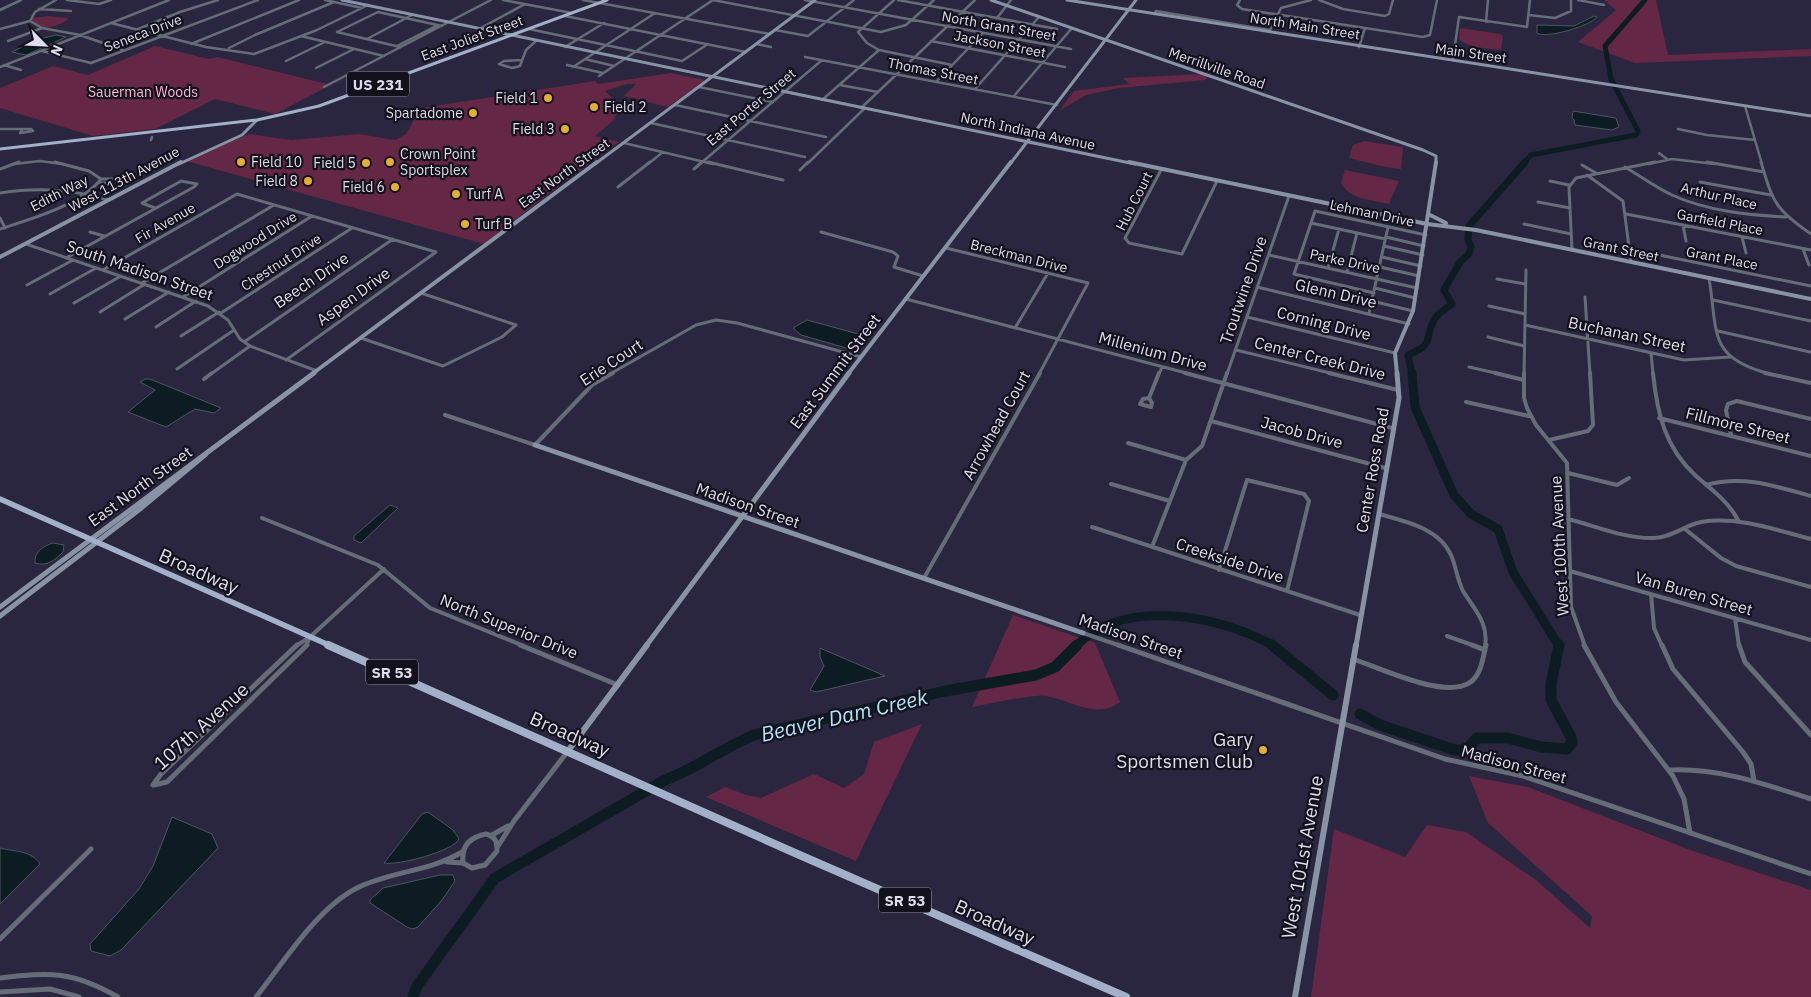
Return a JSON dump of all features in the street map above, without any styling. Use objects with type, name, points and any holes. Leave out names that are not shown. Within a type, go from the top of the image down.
[{"type":"main road","name":"East Joliet Street","points":[[257,120],[319,106],[608,0]]},
{"type":"main road","name":"US 231","points":[[0,149],[257,120]]},
{"type":"main road","name":"Broadway","points":[[0,499],[310,638],[404,677],[1126,997]]},
{"type":"street","points":[[0,10],[21,0]]},
{"type":"street","points":[[30,21],[32,15],[39,9],[56,0]]},
{"type":"street","points":[[67,0],[99,4],[111,0]]},
{"type":"street","points":[[0,67],[169,0]]},
{"type":"street","points":[[135,31],[180,12],[218,0]]},
{"type":"street","name":"Seneca Drive","points":[[42,51],[91,63],[258,0]]},
{"type":"street","points":[[191,44],[299,0]]},
{"type":"street","points":[[325,0],[362,8]]},
{"type":"street","name":"North Indiana Avenue","points":[[342,0],[1427,224]]},
{"type":"street","points":[[324,87],[491,0]]},
{"type":"street","points":[[502,0],[572,13]]},
{"type":"street","points":[[583,0],[770,34]]},
{"type":"street","points":[[599,76],[713,0],[881,32],[903,27],[934,0]]},
{"type":"street","name":"North Grant Street","points":[[805,0],[1071,49]]},
{"type":"street","points":[[775,30],[808,36],[854,0]]},
{"type":"street","points":[[894,0],[858,32],[871,48],[952,65]]},
{"type":"street","points":[[898,0],[1057,29]]},
{"type":"street","points":[[800,170],[896,74],[975,0]]},
{"type":"street","name":"Merrillville Road","points":[[991,0],[1436,156]]},
{"type":"street","points":[[997,18],[1011,0]]},
{"type":"street","points":[[1067,0],[1129,10]]},
{"type":"street","name":"East Summit Street","points":[[568,751],[744,517],[861,357],[1136,0]]},
{"type":"street","points":[[1240,0],[1237,5],[1238,8],[1427,37],[1430,35],[1437,0],[1433,0]]},
{"type":"street","points":[[1269,31],[1283,6],[1311,0]]},
{"type":"street","points":[[1319,0],[1343,9],[1385,16],[1389,14],[1393,0]]},
{"type":"street","points":[[1486,22],[1488,0]]},
{"type":"street","points":[[1452,60],[1459,17],[1526,27],[1530,0]]},
{"type":"street","points":[[1529,15],[1557,18],[1571,11],[1571,0]]},
{"type":"street","points":[[1578,0],[1604,5]]},
{"type":"street","name":"East North Street","points":[[0,607],[421,294],[570,180],[624,143],[814,1]]},
{"type":"street","points":[[228,49],[256,34],[301,18],[334,2]]},
{"type":"street","points":[[479,29],[525,4]]},
{"type":"street","points":[[111,23],[135,31],[191,44],[254,54],[368,5]]},
{"type":"street","points":[[39,9],[71,11]]},
{"type":"street","name":"Main Street","points":[[1129,10],[1811,116]]},
{"type":"street","points":[[401,47],[337,32],[378,12],[442,26]]},
{"type":"street","points":[[574,67],[655,13]]},
{"type":"street","points":[[366,39],[414,15]]},
{"type":"street","points":[[565,16],[746,52]]},
{"type":"street","points":[[975,89],[1039,17]]},
{"type":"street","points":[[30,21],[42,28],[80,36],[123,50]]},
{"type":"street","points":[[0,30],[30,21]]},
{"type":"street","points":[[566,47],[604,23]]},
{"type":"street","points":[[397,46],[438,25]]},
{"type":"street","points":[[8,41],[42,28]]},
{"type":"street","points":[[1014,96],[1072,28]]},
{"type":"street","points":[[1360,46],[1365,28]]},
{"type":"street","points":[[529,29],[684,60],[708,44]]},
{"type":"street","points":[[936,82],[983,33]]},
{"type":"street","points":[[299,36],[384,56]]},
{"type":"street","points":[[522,60],[504,61],[499,64],[514,68],[520,66],[526,50],[536,41]]},
{"type":"street","name":"Jackson Street","points":[[931,41],[1065,67]]},
{"type":"street","points":[[286,61],[324,42]]},
{"type":"street","points":[[756,44],[771,47]]},
{"type":"street","points":[[316,68],[354,49]]},
{"type":"street","points":[[822,100],[879,50]]},
{"type":"street","name":"Thomas Street","points":[[805,57],[1057,105]]},
{"type":"street","points":[[585,59],[614,66]]},
{"type":"street","name":"East Porter Street","points":[[694,169],[822,60]]},
{"type":"street","points":[[567,65],[603,73]]},
{"type":"street","points":[[4,66],[21,70]]},
{"type":"street","points":[[840,85],[878,92]]},
{"type":"street","points":[[698,87],[772,102]]},
{"type":"street","points":[[675,104],[826,137]]},
{"type":"street","points":[[1745,106],[1771,195],[1777,208],[1786,217],[1811,234]]},
{"type":"street","name":"West 113th Avenue","points":[[0,257],[205,150],[242,135],[257,120]]},
{"type":"street","points":[[651,123],[805,158]]},
{"type":"street","points":[[0,129],[23,129]]},
{"type":"street","points":[[1678,129],[1707,136],[1755,140]]},
{"type":"street","points":[[624,143],[783,180]]},
{"type":"street","points":[[618,187],[662,152]]},
{"type":"street","points":[[1659,153],[1667,159]]},
{"type":"street","name":"Center Ross Road","points":[[1342,723],[1392,428],[1399,398],[1395,354],[1414,310],[1436,156]]},
{"type":"street","points":[[1572,250],[1570,185],[1576,178],[1667,159],[1693,160],[1764,172]]},
{"type":"street","name":"Edith Way","points":[[0,169],[12,164],[53,161],[95,173],[101,179],[113,179],[107,183],[99,183]]},
{"type":"street","points":[[1582,165],[1596,173]]},
{"type":"street","name":"Arthur Place","points":[[1624,167],[1670,194],[1688,201],[1749,214],[1786,217]]},
{"type":"street","name":"Hub Court","points":[[1125,241],[1161,170]]},
{"type":"street","points":[[1587,175],[1618,195],[1623,201],[1631,262]]},
{"type":"street","name":"Edith Way","points":[[0,229],[39,216],[86,193],[99,183],[101,179]]},
{"type":"street","points":[[66,258],[194,187],[197,184],[188,180],[180,181],[142,203],[155,208]]},
{"type":"street","points":[[1125,241],[1182,254],[1217,181]]},
{"type":"street","points":[[1550,181],[1570,185]]},
{"type":"street","points":[[1700,182],[1771,195]]},
{"type":"street","points":[[0,193],[44,188],[71,189],[108,200]]},
{"type":"street","name":"Fir Avenue","points":[[103,270],[237,194],[274,205]]},
{"type":"street","name":"Troutwine Drive","points":[[1186,460],[1202,446],[1289,196]]},
{"type":"street","points":[[1538,202],[1570,208]]},
{"type":"street","points":[[100,312],[274,205],[436,252]]},
{"type":"street","name":"Lehman Drive","points":[[1311,223],[1315,211],[1426,235]]},
{"type":"street","points":[[1428,214],[1454,226]]},
{"type":"street","name":"Garfield Place","points":[[1626,214],[1811,250]]},
{"type":"street","name":"Dogwood Drive","points":[[183,297],[313,216]]},
{"type":"street","points":[[0,218],[5,228]]},
{"type":"street","points":[[1415,298],[1294,274],[1311,223],[1424,246]]},
{"type":"street","name":"Grant Street","points":[[1427,224],[1476,230],[1811,299]]},
{"type":"street","points":[[1524,224],[1571,234]]},
{"type":"street","points":[[1683,225],[1686,241]]},
{"type":"street","points":[[1369,314],[1388,227]]},
{"type":"street","name":"Chestnut Drive","points":[[181,336],[352,228]]},
{"type":"street","points":[[1328,268],[1339,229]]},
{"type":"street","points":[[90,232],[104,236]]},
{"type":"street","points":[[821,232],[893,252],[898,256],[894,267],[923,276]]},
{"type":"street","points":[[1347,272],[1356,233]]},
{"type":"street","points":[[1742,237],[1746,253]]},
{"type":"street","name":"Beech Drive","points":[[244,342],[393,239]]},
{"type":"street","name":"South Madison Street","points":[[26,244],[196,301],[220,312],[244,342],[250,346],[317,371]]},
{"type":"street","points":[[1384,246],[1422,255]]},
{"type":"street","name":"Breckman Drive","points":[[946,248],[1088,283]]},
{"type":"street","points":[[1803,248],[1809,265]]},
{"type":"street","name":"Grant Place","points":[[1630,249],[1811,286]]},
{"type":"street","name":"Aspen Drive","points":[[286,360],[436,252]]},
{"type":"street","name":"Parke Drive","points":[[1269,255],[1417,288]]},
{"type":"street","points":[[1382,257],[1421,266]]},
{"type":"street","points":[[27,285],[73,260]]},
{"type":"street","points":[[1380,267],[1419,276]]},
{"type":"street","points":[[50,294],[96,268]]},
{"type":"street","name":"West 100th Avenue","points":[[1526,270],[1524,402],[1530,416],[1563,456],[1568,473],[1571,607],[1575,623],[1597,671],[1635,727],[1670,770],[1684,796],[1690,833]]},
{"type":"street","points":[[1015,328],[1048,274]]},
{"type":"street","points":[[74,303],[120,276]]},
{"type":"street","points":[[1498,278],[1525,284]]},
{"type":"street","points":[[1708,278],[1721,346],[1730,357],[1753,370],[1811,383]]},
{"type":"street","name":"Arrowhead Court","points":[[924,578],[1022,406],[1088,283]]},
{"type":"street","name":"Glenn Drive","points":[[1257,287],[1409,324]]},
{"type":"street","points":[[125,319],[169,292]]},
{"type":"street","points":[[361,338],[443,366],[502,337],[516,325],[421,294]]},
{"type":"street","points":[[1549,440],[1588,431],[1593,425],[1585,297]]},
{"type":"street","name":"Millenium Drive","points":[[906,299],[1392,428]]},
{"type":"street","points":[[1713,300],[1811,321]]},
{"type":"street","points":[[156,327],[196,301]]},
{"type":"street","points":[[1372,301],[1414,310]]},
{"type":"street","points":[[1489,306],[1525,314]]},
{"type":"street","name":"Corning Drive","points":[[1247,317],[1395,354]]},
{"type":"street","name":"Erie Court","points":[[535,445],[592,385],[696,325],[716,320],[737,322],[861,357]]},
{"type":"street","name":"Buchanan Street","points":[[1525,325],[1684,360],[1730,357]]},
{"type":"street","points":[[177,369],[234,330]]},
{"type":"street","points":[[1718,331],[1810,352]]},
{"type":"street","points":[[1488,337],[1524,346]]},
{"type":"street","points":[[204,379],[250,346]]},
{"type":"street","name":"Center Creek Drive","points":[[1236,350],[1398,390]]},
{"type":"street","points":[[1651,354],[1659,418],[1668,445],[1678,458],[1730,506],[1738,520]]},
{"type":"street","points":[[1149,398],[1162,367]]},
{"type":"street","points":[[1470,367],[1524,380]]},
{"type":"street","points":[[1730,436],[1726,410],[1728,404],[1737,401],[1811,419]]},
{"type":"street","points":[[1466,402],[1530,416]]},
{"type":"street","name":"Madison Street","points":[[445,415],[924,578],[1445,759],[1531,778],[1811,874]]},
{"type":"street","name":"Fillmore Street","points":[[1659,418],[1811,456]]},
{"type":"street","name":"Jacob Drive","points":[[1211,421],[1386,468]]},
{"type":"street","points":[[1128,443],[1186,460],[1152,547]]},
{"type":"street","name":"East North Street","points":[[0,616],[96,543],[204,458],[206,454]]},
{"type":"street","points":[[1568,473],[1618,485],[1629,478]]},
{"type":"street","points":[[1706,485],[1724,479],[1736,478],[1811,496]]},
{"type":"street","points":[[1219,570],[1247,480],[1308,497],[1309,501],[1287,591]]},
{"type":"street","points":[[1110,484],[1170,501]]},
{"type":"street","points":[[1353,659],[1436,687],[1450,688],[1462,686],[1477,678],[1481,670],[1485,650],[1487,637],[1484,623],[1459,582],[1455,562],[1449,550],[1422,528],[1378,514]]},
{"type":"street","name":"North Superior Drive","points":[[262,518],[384,569],[430,608],[618,685]]},
{"type":"street","points":[[1568,519],[1641,536],[1666,536],[1709,521],[1738,520],[1811,539]]},
{"type":"street","name":"Creekside Drive","points":[[1092,527],[1360,615]]},
{"type":"street","points":[[1685,529],[1721,558],[1736,566],[1811,587]]},
{"type":"street","name":"107th Avenue","points":[[310,638],[306,647],[167,782],[153,785],[161,774],[297,645],[310,638],[384,569]]},
{"type":"street","name":"Van Buren Street","points":[[1570,570],[1811,640]]},
{"type":"street","points":[[1651,594],[1654,628],[1673,669],[1743,752],[1751,764],[1754,780]]},
{"type":"street","points":[[1735,618],[1739,647],[1745,662],[1811,735]]},
{"type":"street","points":[[1447,636],[1485,650]]},
{"type":"street","name":"West 101st Avenue","points":[[1295,997],[1342,723]]},
{"type":"street","points":[[444,862],[464,863],[472,868],[484,865],[494,857],[498,846],[514,821],[568,751]]},
{"type":"street","points":[[1670,770],[1701,769],[1725,771],[1811,799]]},
{"type":"street","points":[[492,835],[514,821]]},
{"type":"street","points":[[256,997],[327,911],[356,888],[381,879],[444,862],[462,852],[468,841],[473,837],[485,833],[492,835],[498,841],[498,846]]},
{"type":"street","points":[[0,939],[91,849]]},
{"type":"street","points":[[462,852],[464,863]]},
{"type":"street","points":[[0,978],[48,973],[67,974],[88,980],[118,997]]},
{"type":"street","points":[[0,992],[49,989],[62,990],[79,997]]},
{"type":"green space","points":[[1604,0],[1656,0],[1668,55],[1811,49],[1811,56],[1635,63],[1578,42],[1616,10]]},
{"type":"green space","points":[[49,16],[67,18],[68,20],[45,28],[36,25],[32,21],[32,18]]},
{"type":"green space","points":[[1460,28],[1500,34],[1503,36],[1501,50],[1468,45],[1459,39]]},
{"type":"green space","name":"Sauerman Woods","points":[[155,46],[209,59],[217,57],[331,85],[275,114],[215,99],[155,129],[93,136],[0,108],[0,88],[53,66],[88,75]]},
{"type":"green space","name":"Crown Point Sportsplex","points":[[671,73],[705,80],[668,107],[624,96],[636,84],[627,84],[605,91],[615,101],[618,111],[614,120],[595,136],[619,142],[484,244],[186,161],[249,134],[292,140],[359,134],[395,140],[406,134],[421,108],[595,81],[598,84]]},
{"type":"green space","points":[[1201,74],[1208,76],[1205,80],[1119,88],[1086,95],[1059,111],[1074,91],[1129,84],[1123,78]]},
{"type":"green space","points":[[1364,141],[1403,147],[1401,169],[1349,158],[1353,145]]},
{"type":"green space","points":[[1345,170],[1399,181],[1389,204],[1362,198],[1350,193],[1341,183]]},
{"type":"green space","points":[[1013,615],[1095,643],[1120,702],[1111,707],[1093,709],[1046,696],[1031,696],[972,707]]},
{"type":"green space","points":[[922,724],[856,861],[706,797],[725,787],[746,795],[761,798],[814,774],[844,788],[864,774],[874,742]]},
{"type":"green space","points":[[1469,776],[1528,787],[1693,851],[1811,890],[1811,997],[1311,997],[1334,829],[1405,857],[1427,825],[1466,832],[1536,880],[1590,928],[1592,916],[1488,823]]},
{"type":"shaded area","points":[[1594,16],[1597,17],[1593,21],[1568,31],[1549,34],[1537,33],[1537,25],[1574,26]]},
{"type":"shaded area","points":[[56,35],[66,37],[26,55],[12,52],[36,40]]},
{"type":"shaded area","points":[[1573,111],[1616,118],[1619,127],[1612,130],[1575,125],[1572,118]]},
{"type":"shaded area","points":[[807,320],[864,337],[851,348],[846,348],[801,335],[793,328]]},
{"type":"shaded area","points":[[150,379],[221,408],[214,413],[195,409],[166,427],[128,412],[155,390],[140,382]]},
{"type":"shaded area","points":[[390,505],[398,508],[361,543],[354,540],[354,536]]},
{"type":"shaded area","points":[[53,543],[64,545],[63,552],[47,563],[35,563],[38,552],[43,547]]},
{"type":"shaded area","points":[[820,648],[885,676],[816,692],[810,690],[824,666],[820,657]]},
{"type":"shaded area","points":[[428,812],[453,830],[459,839],[455,844],[424,857],[384,863],[422,814]]},
{"type":"shaded area","points":[[172,817],[212,834],[218,848],[121,950],[110,956],[91,951],[90,944],[139,889],[153,866]]},
{"type":"shaded area","points":[[0,848],[32,856],[40,864],[0,904]]},
{"type":"shaded area","points":[[440,875],[453,875],[455,881],[442,900],[418,927],[412,929],[407,927],[370,903],[370,900],[383,888]]},
{"type":"waterway","name":"Beaver Dam Creek","points":[[1523,164],[1531,155],[1636,135],[1638,131],[1611,79],[1605,46],[1645,0]]},
{"type":"waterway","name":"Beaver Dam Creek","points":[[1412,374],[1408,355],[1426,344],[1434,320],[1452,304],[1444,290],[1460,262],[1469,254],[1471,247],[1468,239],[1469,226],[1525,162]]},
{"type":"waterway","name":"Beaver Dam Creek","points":[[1412,373],[1415,407],[1454,495],[1471,514],[1498,529],[1513,572],[1559,646]]},
{"type":"waterway","name":"Beaver Dam Creek","points":[[1076,646],[1096,631],[1120,621],[1146,616],[1200,619],[1252,635],[1272,645]]},
{"type":"waterway","name":"Beaver Dam Creek","points":[[1272,645],[1333,695]]},
{"type":"waterway","name":"Beaver Dam Creek","points":[[413,997],[417,986],[495,878],[665,780],[754,735],[945,691],[1036,675],[1055,667],[1076,646]]},
{"type":"waterway","name":"Beaver Dam Creek","points":[[1360,714],[1380,725],[1455,750],[1466,750],[1477,738],[1508,738],[1541,747],[1567,749],[1572,742],[1571,737],[1551,700],[1551,684],[1559,646]]},
{"type":"place","name":"Field 1","points":[[548,98]]},
{"type":"place","name":"Field 2","points":[[594,107]]},
{"type":"place","name":"Spartadome","points":[[473,113]]},
{"type":"place","name":"Field 3","points":[[565,129]]},
{"type":"place","name":"Field 10","points":[[241,162]]},
{"type":"place","name":"Crown Point Sportsplex","points":[[390,162]]},
{"type":"place","name":"Field 5","points":[[366,163]]},
{"type":"place","name":"Field 8","points":[[308,181]]},
{"type":"place","name":"Field 6","points":[[395,187]]},
{"type":"place","name":"Turf A","points":[[456,194]]},
{"type":"place","name":"Turf B","points":[[465,224]]},
{"type":"place","name":"Gary Sportsmen Club","points":[[1263,750]]}]
